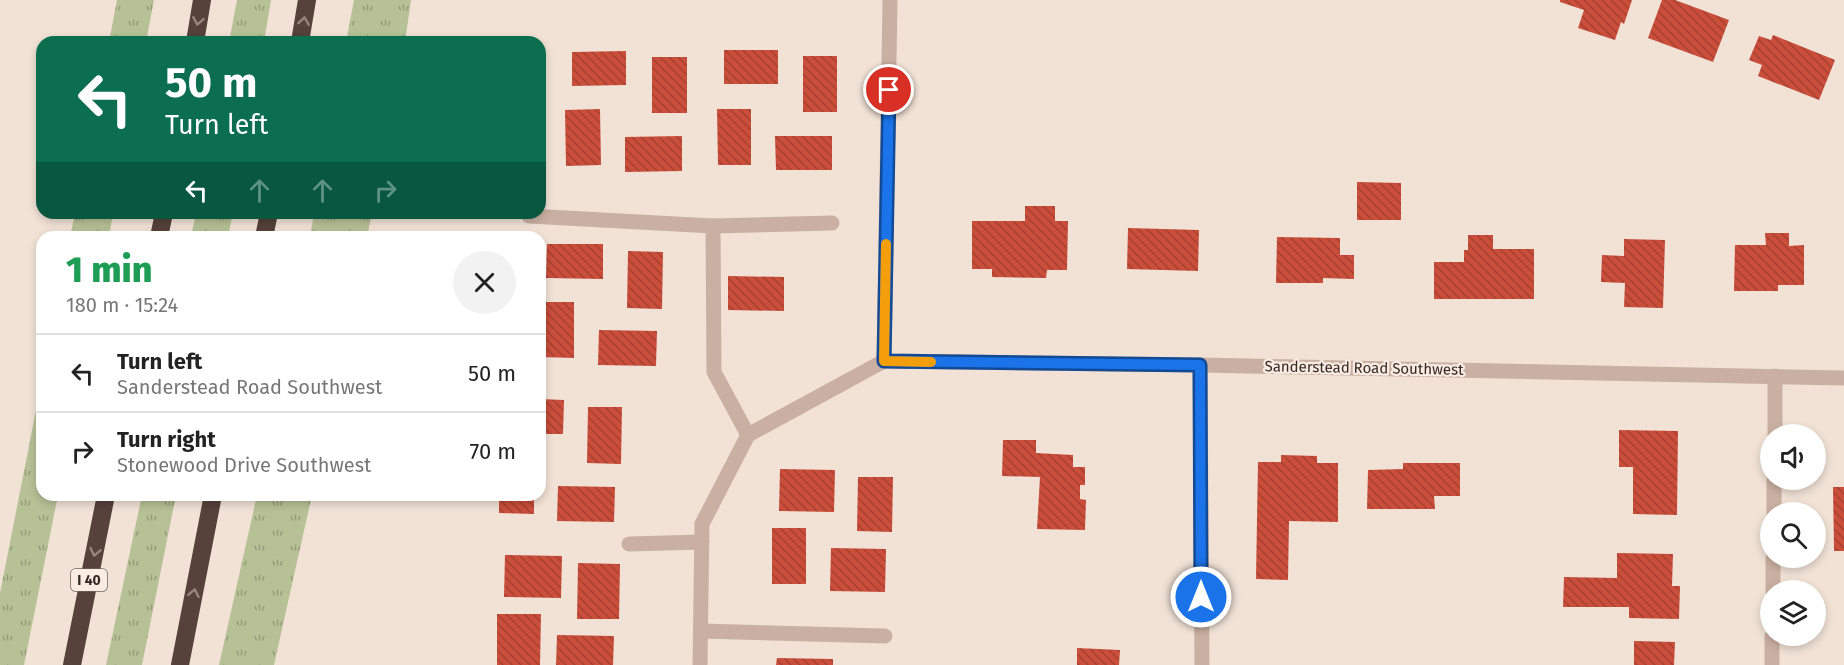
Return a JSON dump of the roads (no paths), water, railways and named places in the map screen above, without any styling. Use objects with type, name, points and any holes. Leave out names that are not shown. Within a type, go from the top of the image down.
[{"type":"highway","points":[[196,36],[202,0]]},
{"type":"highway","points":[[301,36],[307,0]]},
{"type":"highway","name":"I 40","points":[[72,665],[105,501]]},
{"type":"highway","points":[[180,665],[212,501]]},
{"type":"street","points":[[700,665],[702,524],[748,435],[884,361],[890,0]]},
{"type":"street","points":[[546,217],[713,226],[832,223]]},
{"type":"street","points":[[713,226],[714,372],[748,435]]},
{"type":"street","name":"Sanderstead Road Southwest","points":[[884,361],[1844,378]]},
{"type":"street","points":[[1200,365],[1202,665]]},
{"type":"street","points":[[1774,424],[1775,376]]},
{"type":"street","points":[[629,544],[702,542]]},
{"type":"street","points":[[701,631],[885,636]]},
{"type":"street","points":[[1772,646],[1772,665]]}]
